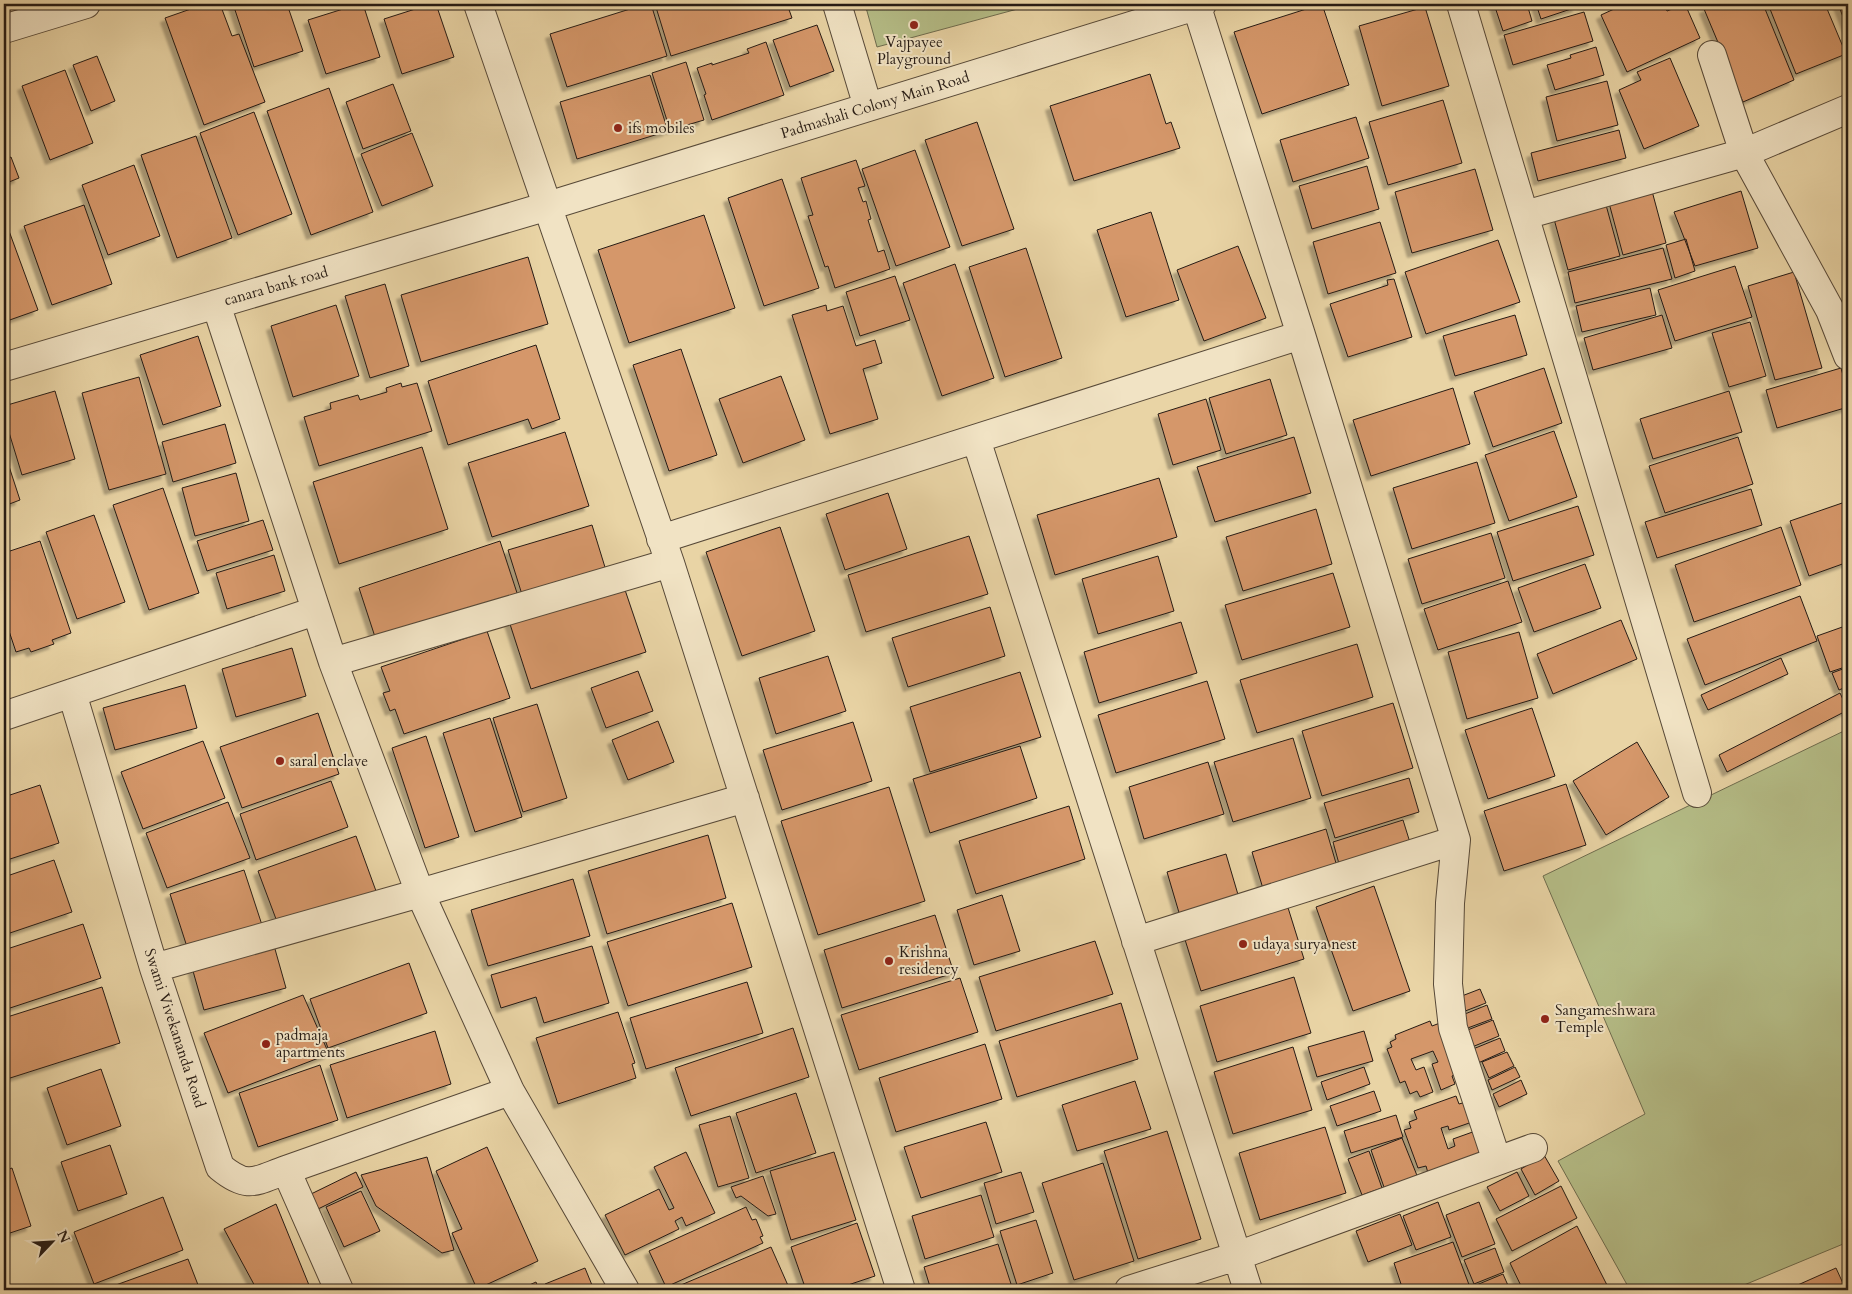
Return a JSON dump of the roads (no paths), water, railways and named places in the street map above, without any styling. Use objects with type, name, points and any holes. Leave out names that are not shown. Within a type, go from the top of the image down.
[{"type":"street","points":[[6,20],[86,4]]},
{"type":"street","points":[[478,4],[666,551],[901,1290]]},
{"type":"street","points":[[837,4],[868,107]]},
{"type":"street","points":[[1198,4],[1456,840],[1450,903],[1448,984],[1453,1028],[1496,1161]]},
{"type":"street","name":"Padmashali Colony Main Road","points":[[548,206],[1198,4]]},
{"type":"street","points":[[1461,4],[1697,792]]},
{"type":"street","points":[[1712,55],[1744,152],[1839,308],[1848,356]]},
{"type":"street","points":[[1525,215],[1744,152],[1848,109]]},
{"type":"street","name":"canara bank road","points":[[4,367],[548,206]]},
{"type":"street","points":[[216,304],[315,611],[420,893],[510,1091],[625,1290]]},
{"type":"street","points":[[333,662],[666,551],[976,439],[1301,335]]},
{"type":"street","points":[[976,439],[1248,1290]]},
{"type":"street","points":[[4,716],[315,611]]},
{"type":"street","name":"Swami Vivekananda Road","points":[[72,693],[154,968],[220,1167],[233,1177],[249,1183],[510,1091]]},
{"type":"street","points":[[154,968],[745,798]]},
{"type":"street","points":[[1136,941],[1456,840]]},
{"type":"street","points":[[1130,1290],[1237,1256],[1533,1148]]},
{"type":"street","points":[[286,1170],[339,1290]]},
{"type":"place","name":"Vajpayee Playground","points":[[914,25]]},
{"type":"place","name":"ifs mobiles","points":[[618,128]]},
{"type":"place","name":"saral enclave","points":[[280,761]]},
{"type":"place","name":"udaya surya nest","points":[[1243,944]]},
{"type":"place","name":"Krishna residency","points":[[889,961]]},
{"type":"place","name":"Sangameshwara Temple","points":[[1545,1019]]},
{"type":"place","name":"padmaja apartments","points":[[266,1044]]}]
